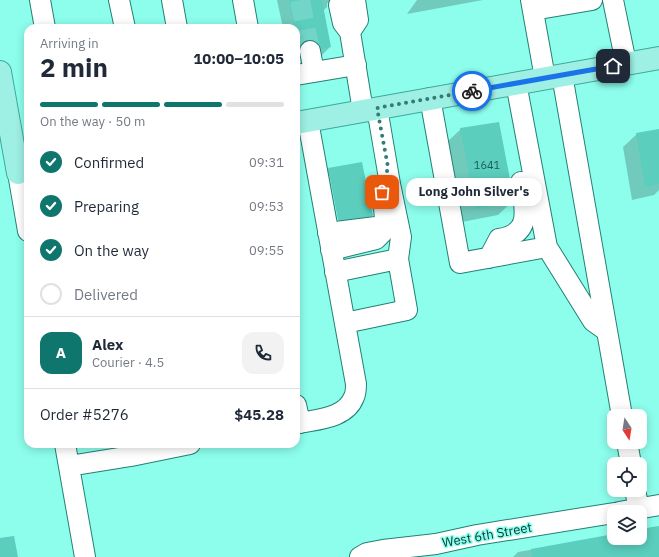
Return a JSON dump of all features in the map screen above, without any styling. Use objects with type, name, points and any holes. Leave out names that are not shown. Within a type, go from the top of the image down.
[{"type":"main road","points":[[302,122],[659,58]]},
{"type":"main road","points":[[0,72],[15,173]]},
{"type":"street","points":[[40,0],[44,24]]},
{"type":"street","points":[[50,0],[54,24]]},
{"type":"street","points":[[119,0],[124,24]]},
{"type":"street","points":[[172,0],[175,24]]},
{"type":"street","points":[[243,0],[247,24]]},
{"type":"street","points":[[592,0],[532,5],[553,77],[607,331],[621,409]]},
{"type":"street","points":[[613,0],[626,64]]},
{"type":"street","points":[[344,323],[407,310],[398,259],[401,237],[388,167],[356,65],[350,32],[358,20],[347,2]]},
{"type":"street","points":[[310,51],[305,74],[356,65]]},
{"type":"street","points":[[516,83],[547,247],[594,321],[607,331]]},
{"type":"street","points":[[430,98],[460,263],[547,247]]},
{"type":"street","points":[[489,258],[499,239],[509,238],[516,233],[525,220],[526,213],[513,131],[522,118]]},
{"type":"street","points":[[300,417],[326,418],[339,413],[349,405],[354,396],[356,384],[330,242],[302,122]]},
{"type":"street","points":[[330,242],[384,226],[385,219],[382,192],[388,167]]},
{"type":"street","points":[[15,173],[24,213]]},
{"type":"street","points":[[335,272],[398,259]]},
{"type":"street","points":[[66,448],[85,557]]},
{"type":"street","points":[[69,466],[130,450],[150,448]]},
{"type":"street","points":[[629,505],[637,499],[659,505]]},
{"type":"street","name":"West 6th Street","points":[[360,557],[383,550],[436,544],[484,534],[607,514]]},
{"type":"building","points":[[289,0],[322,0],[331,47],[321,49],[318,43],[313,40],[308,40],[302,43],[300,46],[300,24],[293,24]]},
{"type":"building","points":[[499,122],[513,202],[476,209],[460,128]]},
{"type":"building","points":[[659,129],[659,184],[645,187],[636,133]]},
{"type":"building","points":[[362,162],[373,216],[338,220],[328,168]]},
{"type":"building","points":[[659,526],[659,557],[532,557],[531,549],[607,535],[607,545],[647,545],[647,528]]},
{"type":"building","points":[[14,536],[18,557],[0,557],[0,538]]},
{"type":"tunnel","points":[[300,0],[310,51]]},
{"type":"way so far","points":[[382,192],[388,167],[377,108],[472,91]]},
{"type":"place","name":"Long John Silver's","points":[[382,192]]},
{"type":"route","points":[[472,91],[613,66]]}]
